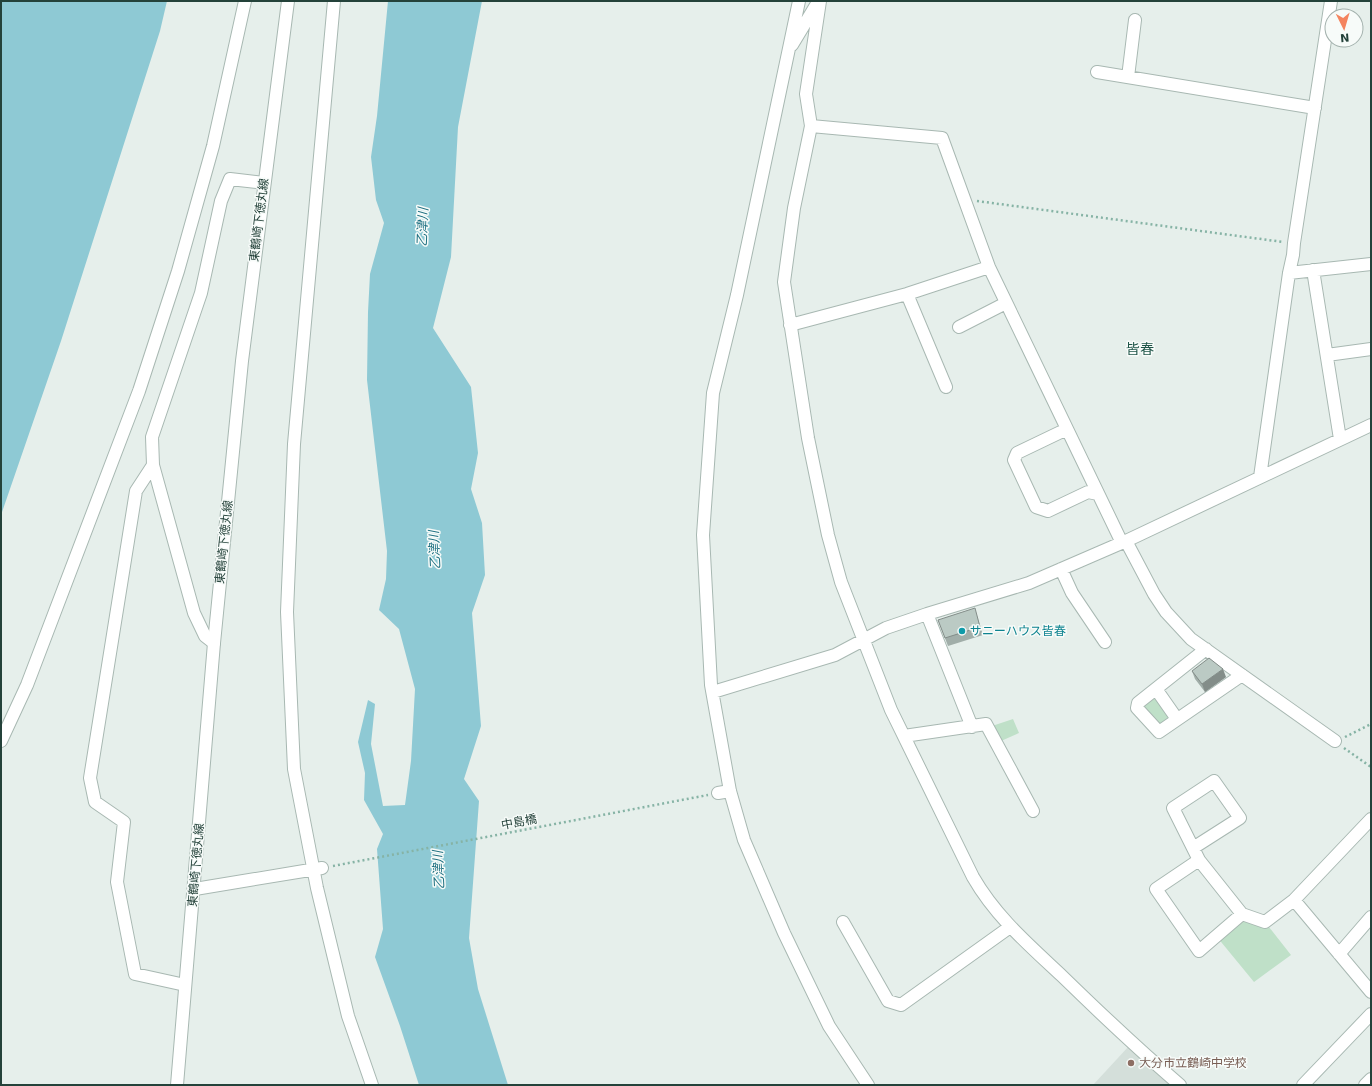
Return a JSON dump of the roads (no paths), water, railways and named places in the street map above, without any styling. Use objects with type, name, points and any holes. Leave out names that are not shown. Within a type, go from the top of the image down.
[{"type":"street","points":[[1,741],[27,684],[142,384],[178,271],[213,146],[245,1]]},
{"type":"street","name":"東鶴崎下徳丸線","points":[[177,1085],[195,889],[214,643],[242,361],[288,1]]},
{"type":"street","points":[[334,1],[294,444],[287,612],[294,769],[318,869],[348,1016],[372,1085]]},
{"type":"street","points":[[798,1],[737,295],[713,393],[703,535],[713,692],[724,792],[784,932],[830,1026],[868,1085]]},
{"type":"street","points":[[788,52],[819,1]]},
{"type":"street","points":[[819,1],[806,94],[811,126],[794,208],[784,282],[808,438],[828,535],[841,582],[891,710],[973,878],[984,896],[1010,927],[1129,1041],[1180,1085]]},
{"type":"street","points":[[1260,476],[1288,273],[1293,255],[1331,1]]},
{"type":"street","points":[[1128,78],[1135,20]]},
{"type":"street","points":[[1097,72],[1315,108]]},
{"type":"street","points":[[811,126],[942,138],[989,267],[1006,304],[1098,494],[1147,584],[1166,612],[1191,639],[1335,741]]},
{"type":"street","points":[[214,643],[205,636],[194,613],[153,465],[152,437],[201,293],[221,201],[230,179],[264,183]]},
{"type":"street","points":[[1288,273],[1371,264]]},
{"type":"street","points":[[790,325],[907,294],[989,267]]},
{"type":"street","points":[[1313,270],[1340,439]]},
{"type":"street","points":[[907,294],[946,388]]},
{"type":"street","points":[[959,327],[1006,304]]},
{"type":"street","points":[[1327,355],[1371,349]]},
{"type":"street","points":[[713,692],[835,655],[886,628],[1029,583],[1124,542],[1260,476],[1371,425]]},
{"type":"street","points":[[1067,429],[1017,453],[1014,460],[1036,507],[1048,511],[1088,492],[1098,494]]},
{"type":"street","points":[[153,465],[136,491],[90,778],[95,802],[124,822],[117,882],[135,974],[185,985]]},
{"type":"street","points":[[1061,569],[1072,593],[1104,642]]},
{"type":"street","points":[[927,614],[972,727]]},
{"type":"street","points":[[1206,649],[1138,702],[1137,708],[1159,732],[1242,675]]},
{"type":"street","points":[[1156,689],[1177,719]]},
{"type":"street","points":[[904,736],[986,724],[1033,812]]},
{"type":"street","points":[[1193,848],[1240,818],[1214,781],[1173,808],[1193,848],[1199,860],[1242,914],[1264,922],[1294,900],[1371,819]]},
{"type":"street","points":[[1199,860],[1156,889],[1199,951],[1242,914]]},
{"type":"street","points":[[195,889],[318,869]]},
{"type":"street","points":[[1294,900],[1371,992]]},
{"type":"street","points":[[1339,954],[1371,917]]},
{"type":"street","points":[[842,922],[888,1002],[901,1005],[1010,927]]},
{"type":"street","points":[[1303,1085],[1371,1014]]},
{"type":"street","points":[[1365,1085],[1371,1078]]},
{"type":"water","points":[[1,1],[167,1],[160,31],[61,341],[1,515]]},
{"type":"water","name":"乙津川","points":[[388,1],[482,1],[458,127],[451,257],[433,328],[471,387],[478,453],[471,489],[482,523],[485,575],[472,613],[481,726],[464,779],[479,801],[469,938],[478,989],[508,1085],[419,1085],[400,1026],[375,957],[383,929],[377,849],[383,834],[364,800],[365,773],[358,742],[368,700],[375,704],[371,744],[383,806],[405,805],[411,761],[415,689],[399,629],[379,610],[386,579],[387,551],[367,380],[370,274],[384,223],[376,200],[371,157],[377,116]]},
{"type":"place","name":"サニーハウス皆春","points":[[962,631]]},
{"type":"place","name":"大分市立鶴崎中学校","points":[[1131,1063]]},
{"type":"district","name":"皆春","points":[[1140,349]]}]
